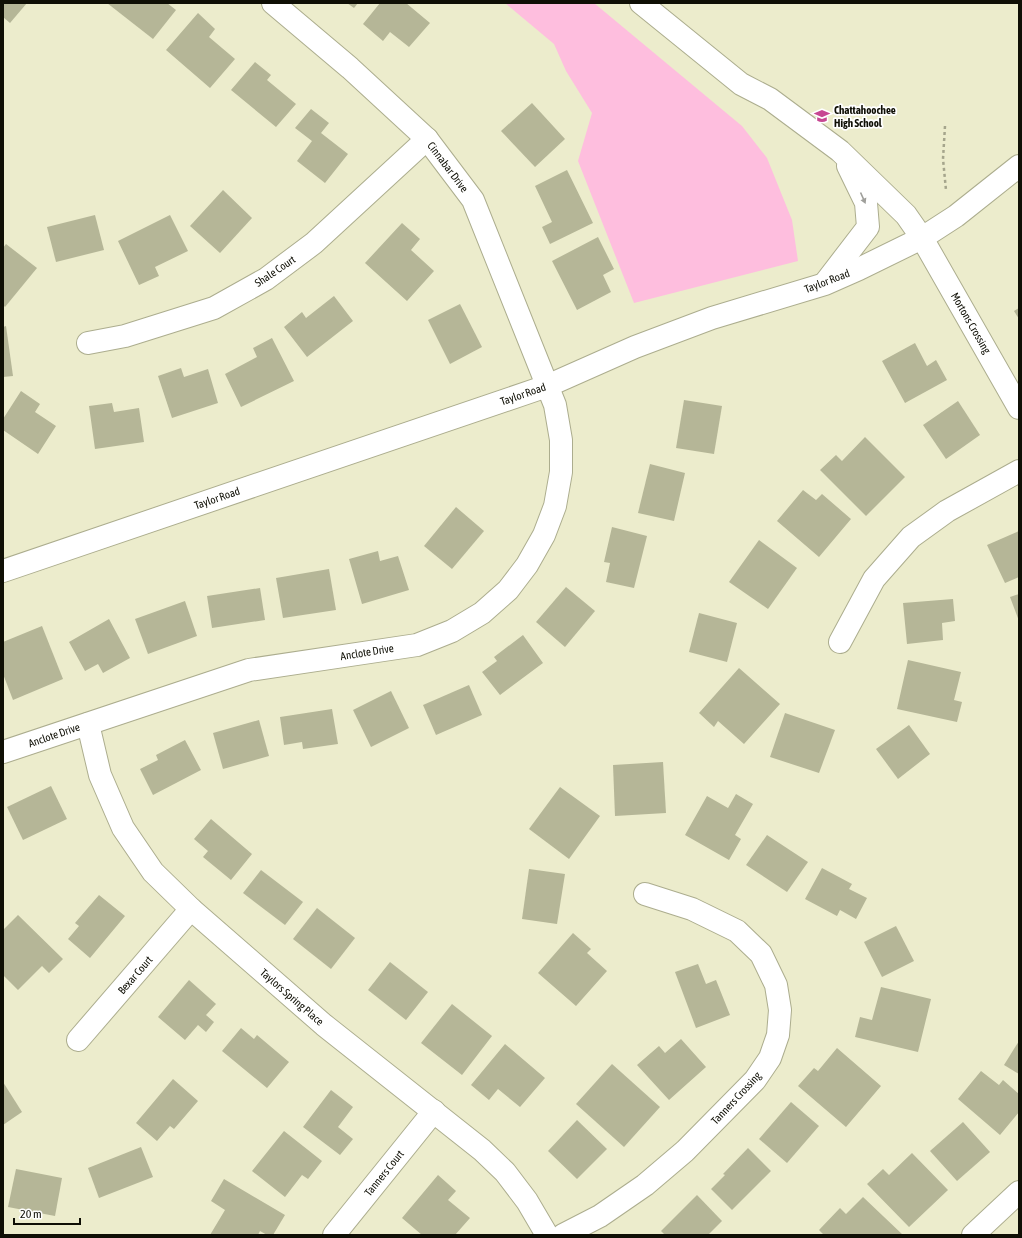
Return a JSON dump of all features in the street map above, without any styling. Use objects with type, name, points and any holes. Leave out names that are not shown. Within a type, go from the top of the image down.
[{"type":"street","name":"Cinnabar Drive","points":[[273,3],[350,68],[427,139],[473,200],[547,386]]},
{"type":"street","name":"Mortons Crossing","points":[[641,3],[741,84],[770,99],[840,151],[906,215],[922,238],[1019,408]]},
{"type":"street","name":"Shale Court","points":[[88,343],[125,336],[214,308],[266,279],[314,243],[427,139]]},
{"type":"street","points":[[825,284],[868,227],[866,203],[840,151]]},
{"type":"street","name":"Taylor Road","points":[[3,571],[547,386],[634,347],[705,321],[825,284],[922,238],[956,216],[1019,166]]},
{"type":"street","name":"Anclote Drive","points":[[3,752],[249,670],[417,645],[452,631],[482,613],[508,590],[527,565],[544,535],[555,506],[561,472],[562,440],[555,405],[547,386]]},
{"type":"street","points":[[840,642],[874,579],[911,537],[947,511],[1019,471]]},
{"type":"street","name":"Taylors Spring Place","points":[[88,724],[100,775],[124,828],[153,872],[191,909],[324,1025],[482,1150],[505,1172],[527,1201],[547,1235]]},
{"type":"street","name":"Tanners Crossing","points":[[563,1235],[600,1216],[644,1185],[685,1150],[755,1080],[770,1058],[778,1035],[780,1010],[776,985],[761,954],[737,931],[692,909],[645,894]]},
{"type":"street","name":"Bexar Court","points":[[78,1040],[191,909]]},
{"type":"street","name":"Tanners Court","points":[[334,1235],[434,1111]]},
{"type":"street","points":[[973,1235],[1019,1192]]},
{"type":"path","points":[[945,126],[943,159],[946,190]]},
{"type":"shaded area","points":[[505,3],[594,3],[742,126],[767,158],[792,220],[798,261],[634,303],[578,161],[592,113],[566,71],[554,44]]},
{"type":"building","points":[[3,3],[27,3],[10,23],[3,17]]},
{"type":"building","points":[[107,3],[167,3],[176,10],[153,39]]},
{"type":"building","points":[[347,3],[358,3],[354,8]]},
{"type":"building","points":[[380,3],[406,3],[430,23],[409,47],[390,32],[383,41],[363,24]]},
{"type":"building","points":[[198,13],[215,29],[209,37],[235,59],[210,88],[166,50]]},
{"type":"building","points":[[255,62],[271,75],[267,80],[296,104],[276,127],[231,90]]},
{"type":"building","points":[[532,103],[565,139],[535,167],[501,131]]},
{"type":"building","points":[[311,109],[329,123],[321,133],[348,154],[325,183],[297,161],[312,141],[295,128]]},
{"type":"building","points":[[567,170],[593,223],[550,244],[542,227],[552,222],[535,186]]},
{"type":"building","points":[[223,190],[252,218],[220,253],[190,226]]},
{"type":"building","points":[[95,215],[104,250],[56,262],[47,227]]},
{"type":"building","points":[[170,215],[188,251],[155,267],[159,276],[139,285],[118,241]]},
{"type":"building","points":[[402,223],[420,239],[411,250],[434,271],[407,301],[365,263]]},
{"type":"building","points":[[598,237],[614,269],[603,275],[611,292],[577,310],[552,261]]},
{"type":"building","points":[[6,244],[37,268],[5,307],[3,305],[3,248]]},
{"type":"building","points":[[334,296],[353,321],[307,357],[284,327],[302,312],[306,318]]},
{"type":"building","points":[[460,304],[482,347],[450,364],[428,320]]},
{"type":"building","points":[[1019,308],[1019,319],[1014,311]]},
{"type":"building","points":[[6,326],[13,376],[3,377],[3,327]]},
{"type":"building","points":[[272,338],[294,381],[241,407],[225,374],[257,357],[253,348]]},
{"type":"building","points":[[915,343],[927,366],[936,360],[947,380],[905,403],[882,361]]},
{"type":"building","points":[[181,368],[184,377],[208,369],[218,403],[172,418],[158,376]]},
{"type":"building","points":[[21,391],[40,404],[35,412],[56,426],[38,454],[3,430],[3,419]]},
{"type":"building","points":[[684,400],[722,406],[714,454],[676,448]]},
{"type":"building","points":[[958,401],[980,435],[946,459],[923,425]]},
{"type":"building","points":[[112,403],[114,412],[139,408],[144,442],[95,449],[89,406]]},
{"type":"building","points":[[865,437],[905,477],[866,516],[820,470],[836,455],[842,461]]},
{"type":"building","points":[[650,464],[685,473],[674,521],[638,513]]},
{"type":"building","points":[[803,490],[816,500],[822,494],[851,519],[819,557],[777,521]]},
{"type":"building","points":[[456,507],[484,531],[452,569],[424,546]]},
{"type":"building","points":[[612,527],[647,536],[634,588],[606,582],[610,563],[604,562]]},
{"type":"building","points":[[1019,531],[1019,577],[1005,583],[987,545]]},
{"type":"building","points":[[759,540],[797,568],[768,609],[729,582]]},
{"type":"building","points":[[378,551],[380,561],[398,556],[409,590],[362,604],[349,559]]},
{"type":"building","points":[[329,569],[336,610],[283,618],[276,578]]},
{"type":"building","points":[[566,587],[595,611],[565,647],[536,622]]},
{"type":"building","points":[[260,588],[265,620],[212,628],[207,596]]},
{"type":"building","points":[[1019,594],[1019,621],[1010,597]]},
{"type":"building","points":[[953,599],[955,621],[942,623],[943,640],[907,644],[903,603]]},
{"type":"building","points":[[185,601],[197,636],[148,654],[135,619]]},
{"type":"building","points":[[699,613],[737,623],[727,662],[689,652]]},
{"type":"building","points":[[109,619],[130,658],[103,673],[98,664],[85,671],[69,642]]},
{"type":"building","points":[[42,626],[63,679],[13,700],[3,674],[3,642]]},
{"type":"building","points":[[523,635],[543,663],[500,695],[482,672],[497,661],[494,657]]},
{"type":"building","points":[[908,660],[961,672],[954,700],[962,702],[957,722],[897,709]]},
{"type":"building","points":[[739,668],[780,704],[744,744],[718,721],[714,727],[699,713]]},
{"type":"building","points":[[469,685],[482,715],[436,735],[423,705]]},
{"type":"building","points":[[391,691],[409,728],[371,747],[353,710]]},
{"type":"building","points":[[332,709],[338,744],[303,749],[302,742],[284,745],[280,717]]},
{"type":"building","points":[[785,713],[835,730],[819,773],[770,757]]},
{"type":"building","points":[[259,720],[269,756],[223,769],[213,733]]},
{"type":"building","points":[[909,725],[930,754],[898,779],[876,749]]},
{"type":"building","points":[[185,740],[201,770],[153,795],[140,769],[158,760],[156,755]]},
{"type":"building","points":[[663,762],[666,813],[615,816],[613,765]]},
{"type":"building","points":[[51,786],[67,819],[23,840],[7,807]]},
{"type":"building","points":[[560,787],[600,816],[569,859],[529,829]]},
{"type":"building","points":[[736,794],[753,804],[735,835],[741,839],[729,860],[685,835],[707,796],[728,808]]},
{"type":"building","points":[[211,819],[252,854],[231,880],[203,857],[208,851],[194,839]]},
{"type":"building","points":[[767,835],[808,862],[787,892],[746,865]]},
{"type":"building","points":[[822,868],[852,884],[849,889],[867,898],[856,919],[840,910],[837,916],[805,899]]},
{"type":"building","points":[[529,869],[565,874],[557,924],[522,919]]},
{"type":"building","points":[[261,870],[303,902],[285,925],[243,893]]},
{"type":"building","points":[[99,895],[125,916],[90,958],[68,939],[79,926],[75,923]]},
{"type":"building","points":[[317,908],[355,938],[331,969],[293,939]]},
{"type":"building","points":[[18,915],[63,959],[49,973],[42,966],[18,990],[3,975],[3,930]]},
{"type":"building","points":[[896,926],[914,961],[882,977],[864,942]]},
{"type":"building","points":[[573,933],[591,949],[587,953],[607,971],[576,1006],[538,973]]},
{"type":"building","points":[[390,962],[428,992],[406,1020],[368,990]]},
{"type":"building","points":[[698,964],[706,984],[716,980],[730,1015],[696,1028],[675,972]]},
{"type":"building","points":[[189,980],[216,1004],[206,1015],[214,1022],[206,1032],[198,1025],[185,1040],[158,1017]]},
{"type":"building","points":[[881,987],[931,999],[918,1052],[855,1037],[860,1017],[872,1020]]},
{"type":"building","points":[[452,1004],[492,1036],[462,1075],[421,1043]]},
{"type":"building","points":[[241,1028],[254,1039],[257,1035],[289,1062],[267,1088],[222,1051]]},
{"type":"building","points":[[681,1039],[706,1067],[669,1100],[637,1065],[659,1046],[665,1053]]},
{"type":"building","points":[[1019,1041],[1019,1074],[1004,1065]]},
{"type":"building","points":[[505,1044],[545,1078],[520,1107],[498,1089],[489,1100],[471,1085]]},
{"type":"building","points":[[837,1048],[881,1086],[846,1127],[798,1086],[814,1068],[818,1071]]},
{"type":"building","points":[[612,1064],[660,1107],[624,1147],[576,1104]]},
{"type":"building","points":[[981,1071],[999,1085],[1003,1080],[1019,1094],[1019,1112],[1000,1135],[958,1099]]},
{"type":"building","points":[[173,1079],[198,1101],[174,1129],[170,1126],[157,1141],[136,1123]]},
{"type":"building","points":[[3,1082],[22,1112],[3,1125]]},
{"type":"building","points":[[331,1090],[353,1107],[338,1127],[353,1139],[340,1155],[303,1127]]},
{"type":"building","points":[[791,1102],[819,1126],[787,1163],[759,1139]]},
{"type":"building","points":[[577,1120],[607,1149],[577,1179],[548,1151]]},
{"type":"building","points":[[963,1122],[990,1152],[957,1181],[930,1151]]},
{"type":"building","points":[[284,1131],[322,1161],[308,1179],[302,1175],[285,1197],[252,1171]]},
{"type":"building","points":[[141,1147],[153,1177],[99,1198],[88,1168]]},
{"type":"building","points":[[748,1148],[771,1171],[732,1210],[711,1189]]},
{"type":"building","points":[[912,1153],[948,1190],[909,1227],[867,1184],[883,1169],[889,1175]]},
{"type":"building","points":[[16,1169],[62,1178],[55,1216],[8,1207]]},
{"type":"building","points":[[438,1175],[456,1191],[448,1200],[470,1218],[455,1235],[422,1235],[402,1218]]},
{"type":"building","points":[[224,1179],[285,1215],[273,1235],[267,1235],[260,1231],[258,1235],[210,1235],[225,1210],[211,1201]]},
{"type":"building","points":[[697,1195],[722,1221],[708,1235],[665,1235],[661,1231]]},
{"type":"building","points":[[863,1197],[903,1235],[824,1235],[819,1230],[840,1208],[846,1214]]},
{"type":"place","name":"Chattahoochee High School","points":[[822,116]]}]
